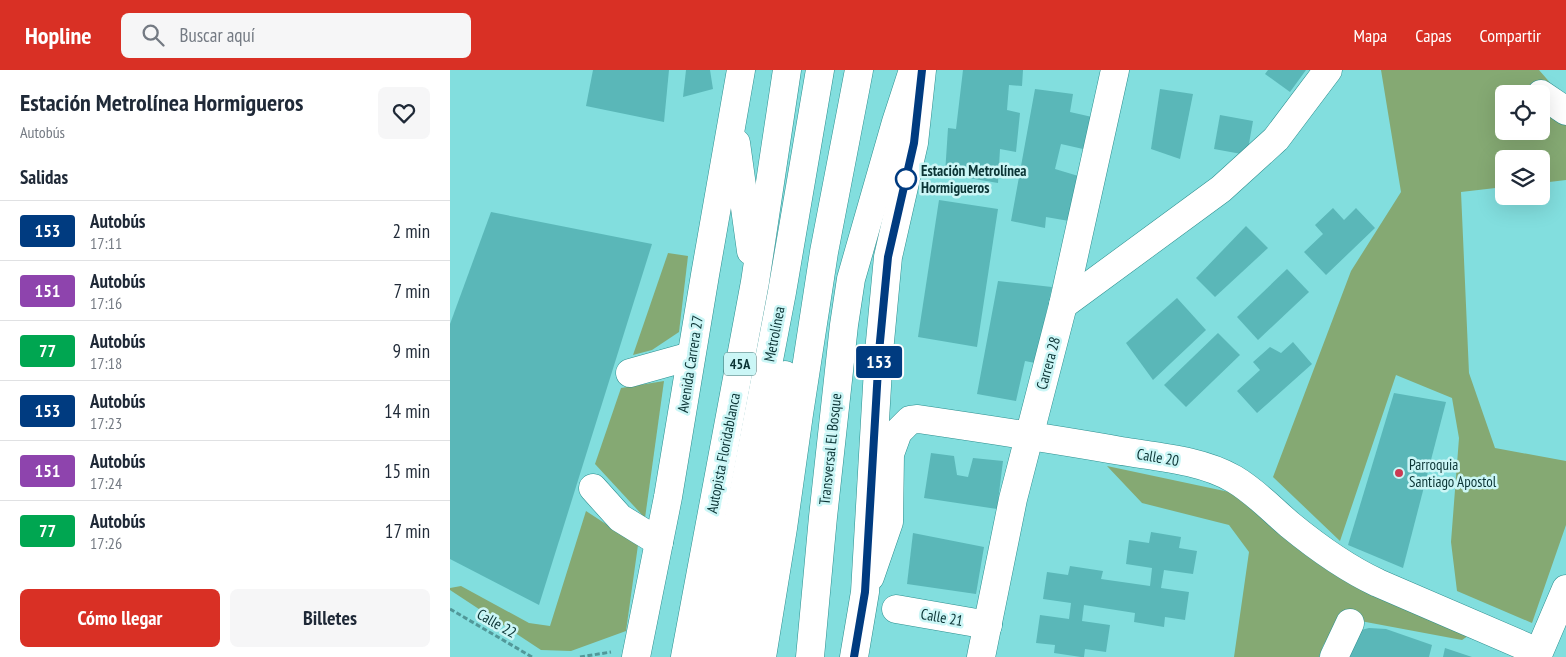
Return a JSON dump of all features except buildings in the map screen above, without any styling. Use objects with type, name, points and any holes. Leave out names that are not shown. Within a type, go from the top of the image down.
[{"type":"main road","name":"Avenida Carrera 27","points":[[635,654],[659,542],[741,70]]},
{"type":"main road","name":"Autopista Floridablanca","points":[[685,657],[755,282],[787,70]]},
{"type":"main road","name":"Metrolínea","points":[[712,657],[780,302],[820,70]]},
{"type":"main road","name":"Metrolínea","points":[[736,657],[740,624],[785,376],[801,264],[838,70]]},
{"type":"main road","points":[[762,657],[824,252],[859,70]]},
{"type":"main road","points":[[846,142],[875,70]]},
{"type":"main road","name":"Transversal El Bosque","points":[[810,657],[823,517],[844,325],[851,279],[896,122],[914,70]]},
{"type":"main road","points":[[854,657],[865,592],[879,352],[888,257],[914,143],[922,70]]},
{"type":"main road","name":"Carrera 28","points":[[981,657],[1013,499],[1063,305],[1115,70]]},
{"type":"main road","points":[[1063,305],[1221,189],[1276,139],[1328,70]]},
{"type":"main road","points":[[1550,100],[1566,111]]},
{"type":"main road","points":[[732,117],[755,282]]},
{"type":"main road","points":[[630,373],[692,356]]},
{"type":"main road","name":"Calle 20","points":[[865,592],[889,522],[890,454],[898,432],[910,420],[918,419],[1029,435],[1211,468],[1234,479],[1256,493],[1290,524],[1333,558],[1353,571],[1378,584],[1538,655]]},
{"type":"main road","points":[[593,488],[620,518],[659,542]]},
{"type":"main road","points":[[1538,655],[1566,588]]},
{"type":"main road","name":"Calle 21","points":[[896,609],[988,625]]},
{"type":"main road","points":[[1334,657],[1350,623]]},
{"type":"path","name":"Calle 22","points":[[450,609],[532,657]]},
{"type":"green space","points":[[1381,70],[1539,70],[1566,101],[1566,180],[1550,182],[1550,150],[1495,150],[1495,188],[1461,192],[1469,373],[1495,448],[1566,461],[1566,525],[1532,623],[1457,591],[1451,542],[1459,438],[1452,398],[1396,375],[1340,541],[1273,477],[1351,271],[1401,192]]},
{"type":"green space","points":[[668,253],[688,256],[679,332],[652,350],[633,355]]},
{"type":"green space","points":[[664,381],[645,518],[595,464],[621,388]]},
{"type":"green space","points":[[1107,466],[1248,496],[1481,627],[1462,640],[1339,617],[1319,657],[1234,657],[1249,552],[1229,525],[1142,503]]},
{"type":"green space","points":[[586,511],[638,545],[626,631],[571,651],[541,650],[450,590],[450,588],[461,586],[529,623],[550,626]]},
{"type":"bus line","name":"153","points":[[854,657],[865,592],[879,352],[888,257],[914,143],[922,70]]},
{"type":"place","name":"Estación Metrolínea Hormigueros","points":[[906,179]]},
{"type":"place","name":"Parroquia Santiago Apostol","points":[[1399,473]]}]
